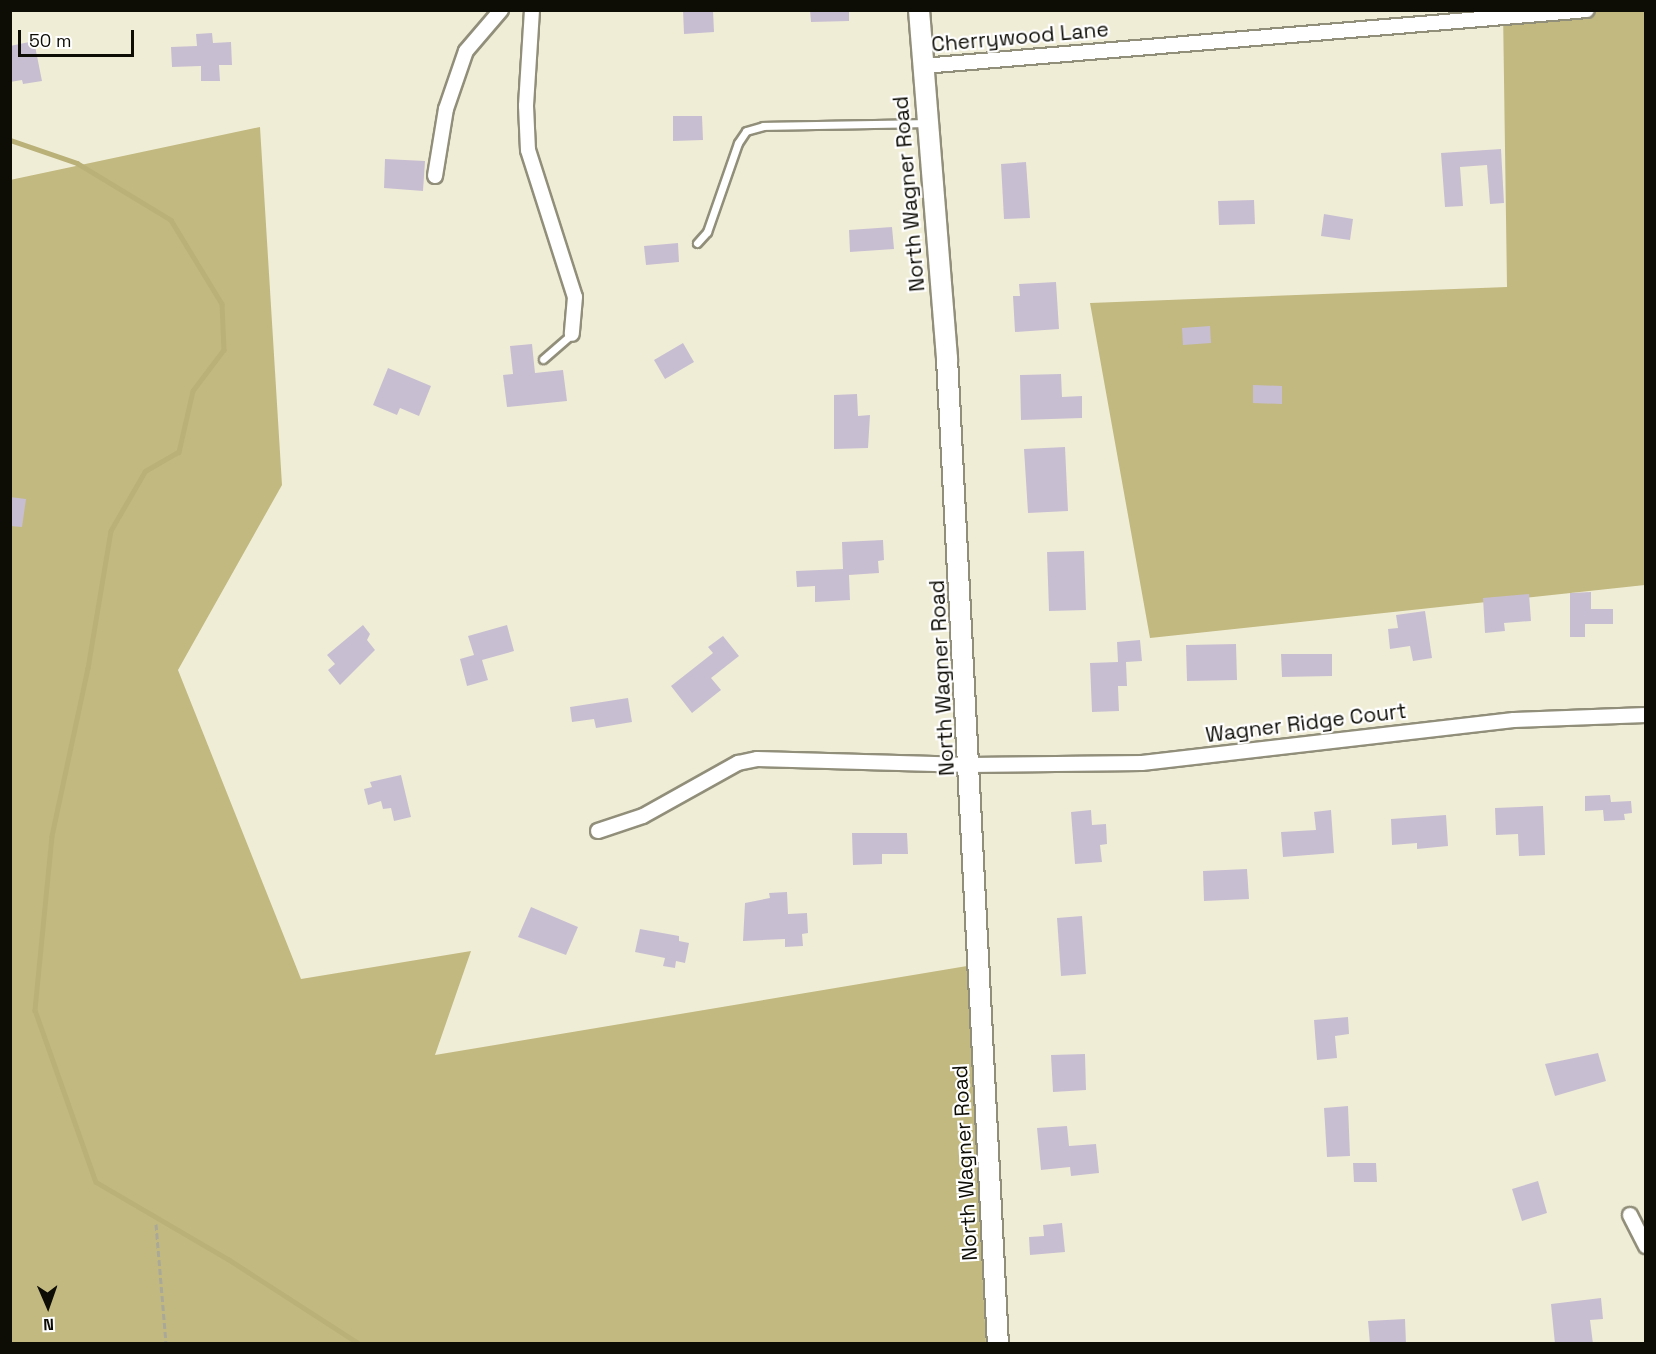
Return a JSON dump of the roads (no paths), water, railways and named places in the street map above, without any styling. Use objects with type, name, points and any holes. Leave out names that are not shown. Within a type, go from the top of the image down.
[{"type":"main road","name":"North Wagner Road","points":[[919,10],[947,359],[970,765],[998,1344]]},
{"type":"street","points":[[435,176],[446,109],[466,51],[501,10]]},
{"type":"street","points":[[532,10],[526,106],[528,150],[575,297],[572,334]]},
{"type":"street","name":"Cherrywood Lane","points":[[923,66],[1587,10]]},
{"type":"street","name":"Wagner Ridge Court","points":[[598,831],[643,816],[738,763],[757,759],[970,765],[1142,763],[1514,720],[1646,715]]},
{"type":"street","points":[[1630,1215],[1646,1246]]},
{"type":"lane","points":[[697,243],[707,232],[738,143],[746,131],[763,126],[927,123]]},
{"type":"lane","points":[[543,359],[572,334]]},
{"type":"waterway","points":[[10,140],[77,163],[171,220],[222,304],[224,350],[193,391],[179,452],[145,472],[111,531],[88,668],[52,836],[35,1010],[96,1182],[228,1259],[360,1344]]}]
